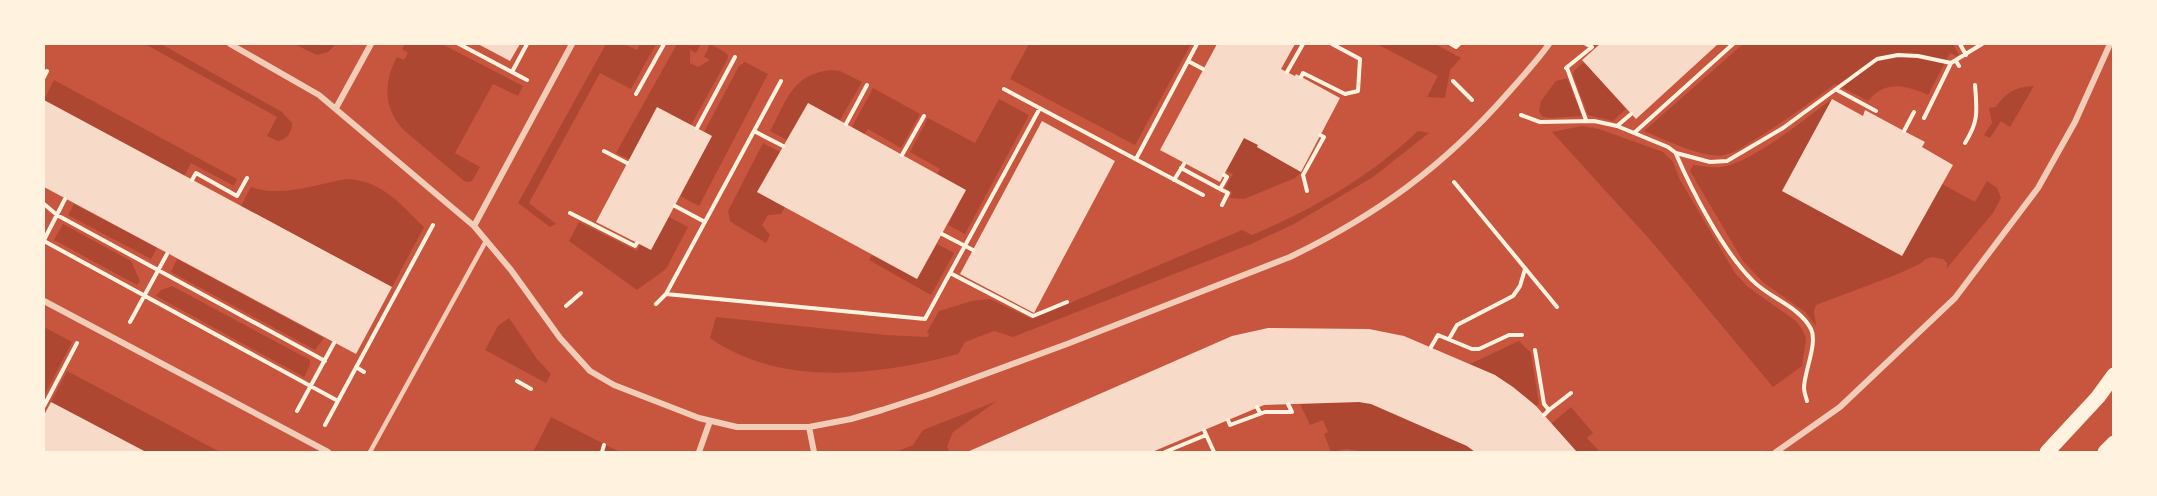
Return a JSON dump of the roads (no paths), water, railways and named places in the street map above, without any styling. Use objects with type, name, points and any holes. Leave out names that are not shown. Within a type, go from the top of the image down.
[{"type":"main road","points":[[2048,453],[2098,397],[2114,375]]},
{"type":"main road","points":[[2105,453],[2114,443]]},
{"type":"street","points":[[230,44],[272,67],[336,108],[474,226],[511,270],[583,366],[614,385],[710,421],[736,427],[809,427],[851,419],[931,394],[1247,275],[1323,241],[1390,201],[1444,158],[1484,120],[1549,44]]},
{"type":"street","points":[[336,108],[371,44]]},
{"type":"street","points":[[474,226],[572,44]]},
{"type":"street","points":[[1776,453],[1840,407],[1955,298],[2017,219],[2044,179],[2075,122],[2110,44]]},
{"type":"street","points":[[44,301],[328,453]]},
{"type":"street","points":[[699,453],[710,421]]},
{"type":"street","points":[[809,427],[813,453]]},
{"type":"lane","points":[[370,453],[486,241]]}]
